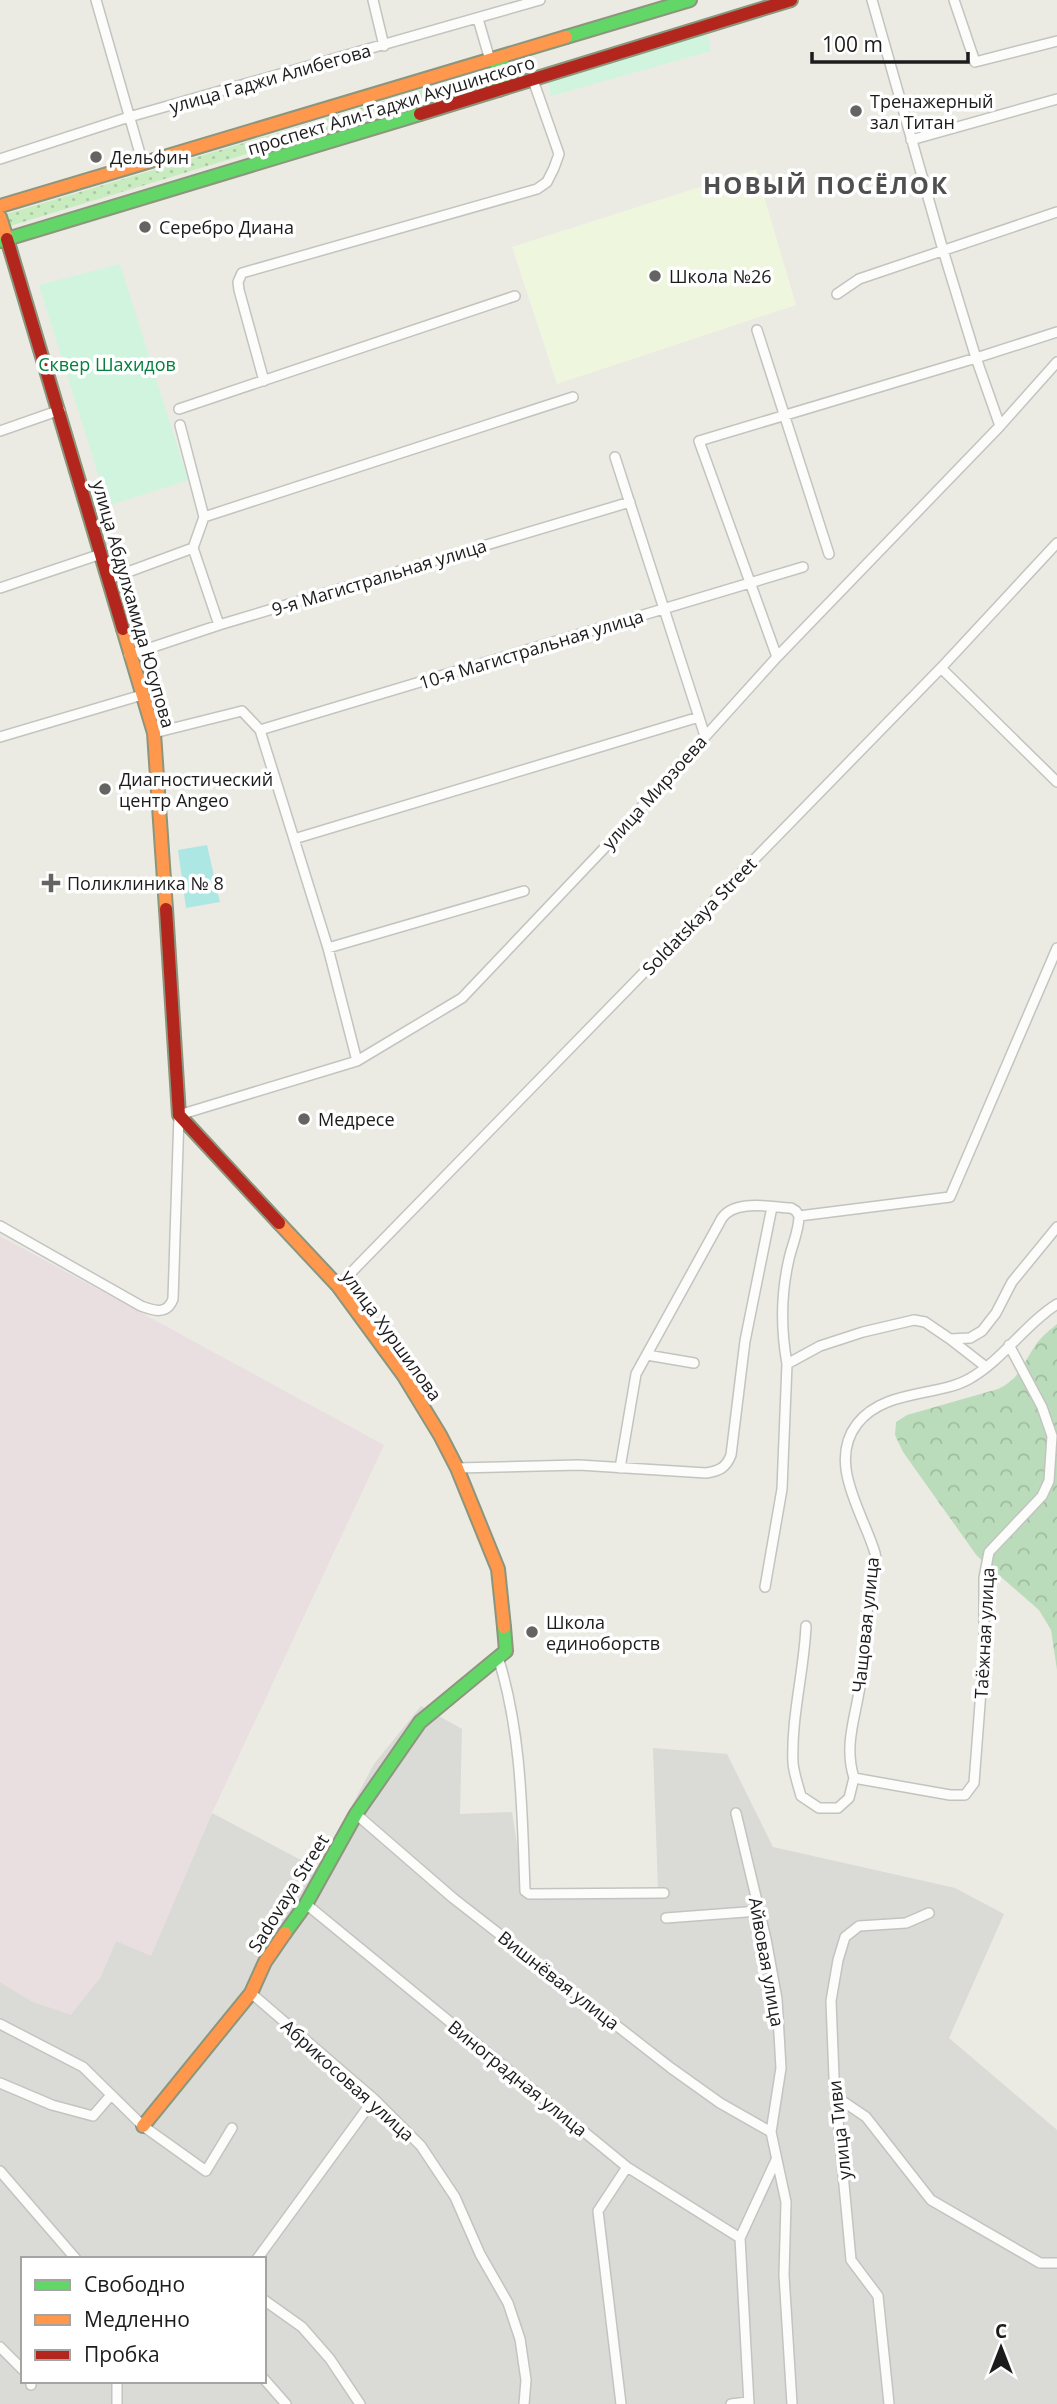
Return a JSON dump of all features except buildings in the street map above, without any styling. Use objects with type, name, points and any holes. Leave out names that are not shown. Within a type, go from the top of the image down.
[{"type":"street","points":[[96,0],[143,164]]},
{"type":"street","points":[[373,0],[384,46]]},
{"type":"street","points":[[503,0],[506,10]]},
{"type":"street","name":"улица Гаджи Алибегова","points":[[0,159],[129,117],[540,0]]},
{"type":"street","name":"проспект Али-Гаджи Акушинского","points":[[0,206],[690,0]]},
{"type":"street","points":[[746,0],[764,9]]},
{"type":"street","name":"проспект Али-Гаджи Акушинского","points":[[4,240],[791,0]]},
{"type":"street","points":[[872,0],[943,250],[1000,426]]},
{"type":"street","points":[[954,0],[975,62],[1057,41]]},
{"type":"street","points":[[478,19],[490,61],[504,66],[505,75],[499,90]]},
{"type":"street","points":[[264,381],[239,290],[238,282],[242,273],[537,189],[547,182],[559,154],[533,80]]},
{"type":"street","points":[[911,140],[1057,99]]},
{"type":"street","points":[[837,294],[859,279],[1057,212]]},
{"type":"street","name":"улица Абдулхамида Юсупова","points":[[0,217],[4,240],[60,410],[129,655],[154,733],[179,1115]]},
{"type":"street","points":[[179,409],[515,296]]},
{"type":"street","points":[[757,330],[829,554]]},
{"type":"street","points":[[777,657],[699,441],[1057,331]]},
{"type":"street","name":"улица Мирзоева","points":[[179,1115],[357,1061],[463,998],[611,841],[777,657],[1000,426],[1057,362]]},
{"type":"street","points":[[204,517],[573,397]]},
{"type":"street","points":[[0,431],[60,410]]},
{"type":"street","points":[[180,425],[204,517],[194,548],[219,625]]},
{"type":"street","points":[[615,457],[705,736]]},
{"type":"street","name":"9-я Магистральная улица","points":[[129,655],[219,625],[630,502]]},
{"type":"street","name":"Soldatskaya Street","points":[[338,1286],[941,668],[1057,543]]},
{"type":"street","points":[[109,579],[194,548]]},
{"type":"street","points":[[0,588],[101,554]]},
{"type":"street","name":"10-я Магистральная улица","points":[[260,730],[803,567]]},
{"type":"street","points":[[941,668],[1057,782]]},
{"type":"street","points":[[0,737],[142,695]]},
{"type":"street","points":[[154,733],[242,711],[260,730],[327,948],[357,1061]]},
{"type":"street","points":[[294,839],[699,717]]},
{"type":"street","points":[[327,948],[524,891]]},
{"type":"street","points":[[799,1216],[950,1197],[1057,948]]},
{"type":"street","points":[[0,1226],[141,1307],[155,1311],[165,1310],[173,1299],[179,1115]]},
{"type":"street","name":"улица Хуршилова","points":[[179,1115],[338,1286],[404,1376],[457,1468],[498,1569],[506,1651],[499,1657]]},
{"type":"street","points":[[620,1468],[636,1374],[728,1210],[736,1207],[796,1210],[799,1216],[788,1260],[784,1292],[783,1340],[787,1364],[782,1489],[765,1587]]},
{"type":"street","points":[[457,1468],[579,1465],[706,1473],[718,1471],[727,1465],[731,1455],[753,1291],[772,1207]]},
{"type":"street","points":[[950,1339],[970,1338],[982,1331],[996,1313],[1012,1282],[1057,1227]]},
{"type":"street","name":"Чащовая улица","points":[[854,1778],[849,1762],[849,1734],[861,1682],[876,1557],[849,1483],[845,1452],[849,1437],[859,1421],[885,1403],[967,1381],[986,1367],[1042,1313],[1057,1304]]},
{"type":"street","points":[[787,1364],[820,1346],[914,1320],[925,1322],[986,1367]]},
{"type":"street","name":"Таёжная улица","points":[[854,1778],[950,1795],[965,1795],[974,1783],[984,1651],[984,1578],[989,1552],[1042,1496],[1049,1481],[1052,1436],[1042,1407],[1009,1345]]},
{"type":"street","points":[[647,1355],[694,1363]]},
{"type":"street","points":[[806,1626],[793,1766],[801,1796],[818,1808],[838,1808],[849,1798],[854,1778]]},
{"type":"street","points":[[499,1657],[510,1696],[520,1768],[525,1891],[529,1894],[664,1893]]},
{"type":"street","name":"Sadovaya Street","points":[[143,2126],[251,1993],[265,1962],[306,1904],[356,1814],[419,1722],[499,1657]]},
{"type":"street","name":"Айвовая улица","points":[[736,1813],[760,1911],[777,1999],[781,2068],[771,2132],[786,2202],[784,2275],[793,2404]]},
{"type":"street","name":"Вишнёвая улица","points":[[356,1814],[453,1898],[671,2068],[720,2103],[771,2132]]},
{"type":"street","name":"Виноградная улица","points":[[306,1904],[627,2167],[740,2238]]},
{"type":"street","points":[[666,1918],[760,1911]]},
{"type":"street","name":"улица Тиви","points":[[889,2404],[878,2296],[851,2260],[834,2077],[831,2001],[845,1937],[859,1926],[906,1923],[929,1913]]},
{"type":"street","name":"Абрикосовая улица","points":[[251,1993],[374,2099],[421,2146],[455,2197],[480,2254],[508,2303],[520,2339],[526,2380],[524,2404]]},
{"type":"street","points":[[0,2024],[83,2067],[143,2126],[206,2171],[232,2129]]},
{"type":"street","points":[[0,2083],[52,2105],[93,2116],[111,2095]]},
{"type":"street","points":[[838,2098],[866,2117],[931,2200],[1040,2263],[1057,2263]]},
{"type":"street","points":[[258,2257],[374,2099]]},
{"type":"street","points":[[731,2404],[748,2403],[740,2238],[776,2160]]},
{"type":"street","points":[[621,2404],[598,2211],[627,2167]]},
{"type":"street","points":[[0,2171],[74,2257]]},
{"type":"street","points":[[266,2301],[302,2327],[330,2359],[360,2404]]},
{"type":"street","points":[[0,2347],[21,2368]]},
{"type":"street","points":[[266,2381],[286,2404]]},
{"type":"street","points":[[117,2383],[117,2404]]},
{"type":"shaded area","name":"Школа №26","points":[[756,169],[796,305],[557,384],[512,247]]},
{"type":"shaded area","points":[[207,845],[220,902],[186,908],[178,850]]},
{"type":"shaded area","points":[[0,1236],[384,1445],[212,1813],[151,1956],[116,1941],[100,1978],[71,2015],[33,2002],[0,1982]]},
{"type":"shaded area","points":[[421,1706],[462,1729],[460,1814],[512,1812],[524,1890],[658,1889],[653,1748],[727,1754],[773,1847],[955,1888],[1004,1914],[949,2038],[1057,2130],[1057,2404],[0,2404],[0,1982],[33,2002],[100,1978],[116,1941],[151,1955],[212,1813],[318,1869],[374,1764]]},
{"type":"green space","points":[[707,33],[711,51],[551,96],[548,83]]},
{"type":"green space","points":[[494,68],[498,73],[488,81],[0,229],[0,216]]},
{"type":"green space","name":"Сквер Шахидов","points":[[120,264],[188,480],[108,506],[39,285]]},
{"type":"green space","points":[[1057,1324],[1057,1670],[1051,1630],[1039,1610],[977,1556],[903,1452],[895,1435],[896,1422],[907,1415],[998,1389],[1012,1380],[1039,1340]]},
{"type":"traffic: fast","points":[[566,37],[690,0]]},
{"type":"traffic: fast","points":[[490,60],[504,66],[505,75],[499,90]]},
{"type":"traffic: fast","points":[[0,241],[420,114]]},
{"type":"traffic: fast","points":[[285,1933],[306,1904],[356,1814],[420,1722],[506,1651],[504,1627]]},
{"type":"traffic: slow","points":[[0,206],[566,37]]},
{"type":"traffic: slow","points":[[0,217],[7,239]]},
{"type":"traffic: slow","points":[[123,629],[154,733],[166,909]]},
{"type":"traffic: slow","points":[[279,1223],[338,1286],[404,1376],[440,1435],[457,1468],[498,1569],[504,1627]]},
{"type":"traffic: slow","points":[[143,2126],[251,1993],[265,1962],[285,1933]]},
{"type":"traffic: jam","points":[[420,114],[791,0]]},
{"type":"traffic: jam","points":[[7,239],[123,629]]},
{"type":"traffic: jam","points":[[166,909],[179,1115],[279,1223]]},
{"type":"place","name":"Тренажерный зал Титан","points":[[856,111]]},
{"type":"place","name":"Дельфин","points":[[96,157]]},
{"type":"place","name":"Серебро Диана","points":[[145,227]]},
{"type":"place","name":"Школа №26","points":[[655,276]]},
{"type":"place","name":"Диагностический центр Angeo","points":[[105,789]]},
{"type":"place","name":"Поликлиника № 8","points":[[51,883]]},
{"type":"place","name":"Медресе","points":[[304,1119]]},
{"type":"place","name":"Школа единоборств","points":[[532,1632]]},
{"type":"district","name":"НОВЫЙ ПОСЁЛОК","points":[[826,184]]}]
